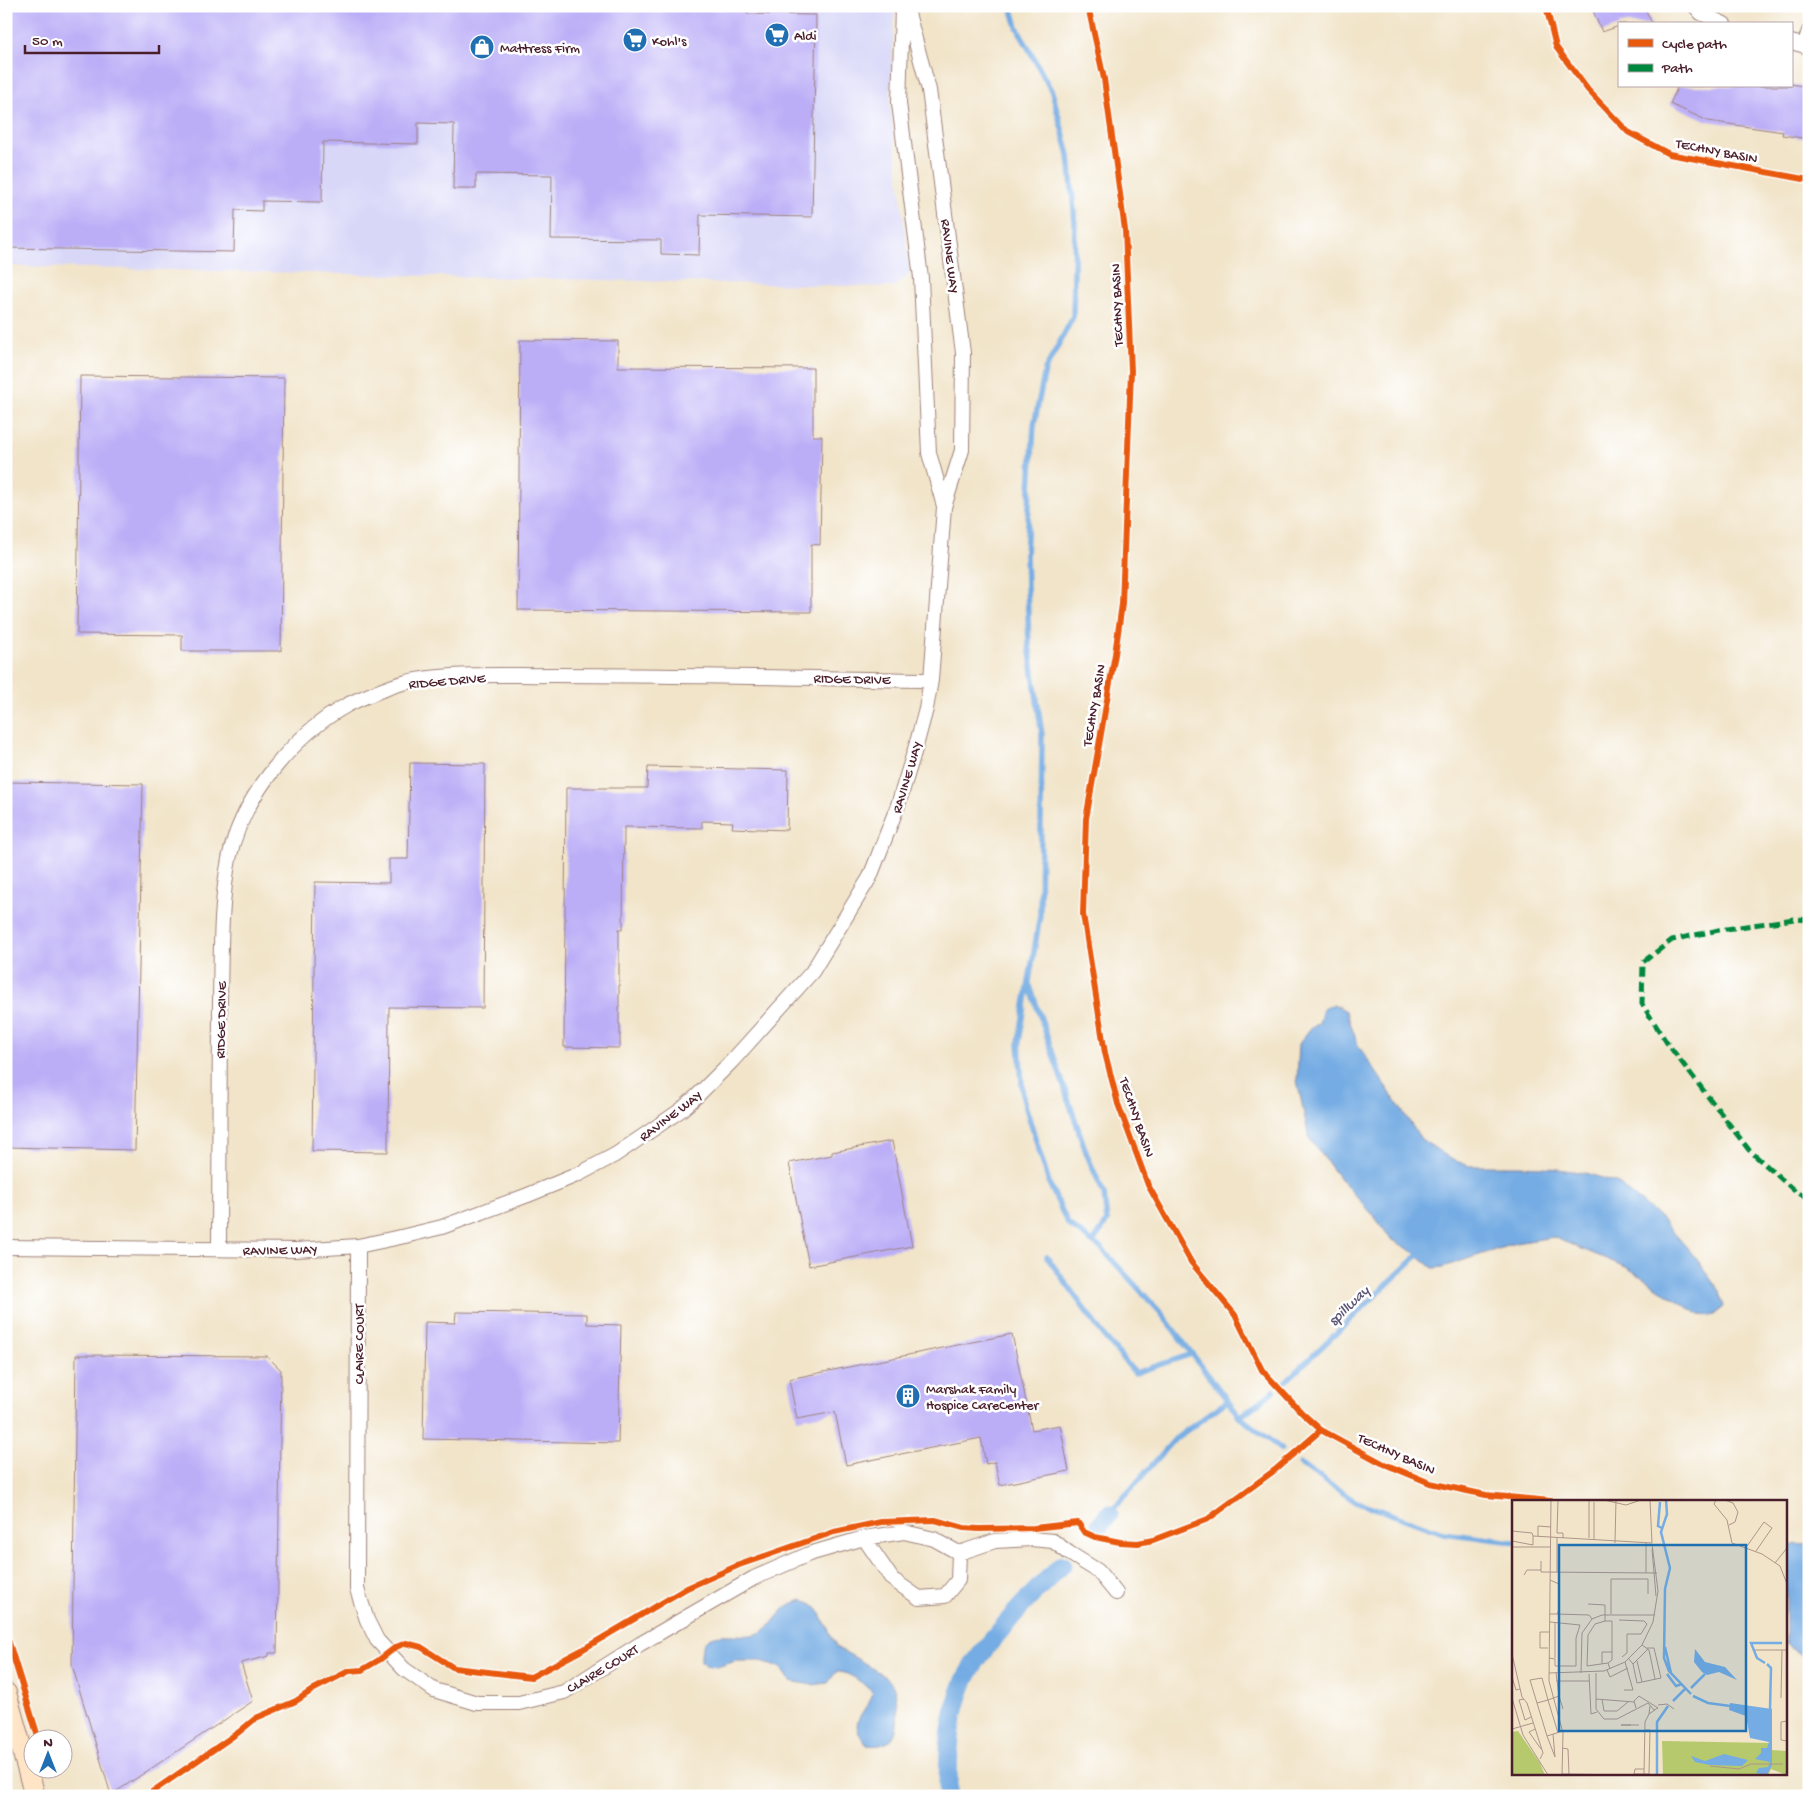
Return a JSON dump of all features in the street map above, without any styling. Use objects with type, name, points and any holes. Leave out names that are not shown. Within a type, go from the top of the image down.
[{"type":"street","name":"RAVINE WAY","points":[[902,6],[899,103],[921,278],[929,453],[944,507]]},
{"type":"street","name":"RAVINE WAY","points":[[6,1247],[296,1250],[358,1246],[442,1226],[528,1195],[579,1174],[615,1155],[681,1110],[732,1061],[812,972],[870,877],[898,805],[926,709],[931,680],[944,507],[962,450],[963,353],[929,90],[906,6]]},
{"type":"street","points":[[1695,6],[1701,13],[1720,22]]},
{"type":"street","points":[[1801,45],[1809,31]]},
{"type":"street","name":"RIDGE DRIVE","points":[[219,1249],[218,1103],[222,910],[229,856],[247,806],[276,765],[318,724],[349,704],[395,685],[424,679],[463,676],[623,675],[931,680]]},
{"type":"street","name":"CLAIRE COURT","points":[[358,1246],[357,1589],[367,1620],[377,1640],[404,1669],[434,1690],[477,1703],[519,1703],[564,1692],[640,1644],[754,1578],[809,1554],[864,1538],[904,1532],[934,1539],[958,1553]]},
{"type":"street","points":[[864,1538],[892,1579],[919,1598],[945,1596],[958,1580],[958,1553],[995,1541],[1031,1539],[1053,1541],[1098,1571],[1116,1593]]},
{"type":"street","points":[[6,1693],[35,1796]]},
{"type":"shaded area","points":[[6,6],[895,6],[890,103],[910,274],[894,287],[6,266]]},
{"type":"water","points":[[1334,1004],[1346,1011],[1358,1045],[1421,1139],[1451,1159],[1469,1166],[1544,1167],[1585,1173],[1616,1182],[1662,1219],[1696,1258],[1720,1291],[1724,1307],[1712,1316],[1700,1315],[1628,1268],[1553,1237],[1516,1243],[1443,1267],[1433,1268],[1414,1252],[1391,1239],[1374,1216],[1341,1180],[1309,1138],[1297,1080],[1299,1044],[1309,1030],[1319,1023],[1323,1009]]},
{"type":"water","points":[[1788,1544],[1809,1545],[1809,1660],[1788,1645]]},
{"type":"water","points":[[803,1600],[813,1604],[821,1614],[837,1648],[874,1669],[893,1685],[896,1694],[897,1722],[894,1736],[890,1741],[884,1744],[867,1745],[861,1737],[857,1724],[873,1693],[851,1676],[836,1672],[828,1683],[812,1685],[790,1681],[781,1667],[760,1661],[736,1661],[717,1667],[707,1666],[701,1661],[702,1649],[706,1641],[712,1637],[720,1635],[748,1635],[762,1632],[784,1609],[795,1602]]},
{"type":"building","points":[[6,6],[524,6],[747,10],[747,14],[816,15],[812,217],[700,215],[699,255],[661,254],[661,240],[551,239],[552,175],[476,174],[476,189],[453,189],[454,124],[418,123],[418,144],[323,142],[322,202],[262,201],[262,211],[235,210],[234,252],[6,248]]},
{"type":"building","points":[[1591,6],[1644,6],[1651,22],[1618,22],[1618,26],[1602,32]]},
{"type":"building","points":[[1792,84],[1809,87],[1809,139],[1782,135],[1783,132],[1708,121],[1670,104],[1677,88],[1792,88]]},
{"type":"building","points":[[520,340],[618,341],[618,367],[813,368],[813,436],[822,436],[820,545],[811,544],[811,612],[518,610]]},
{"type":"building","points":[[80,376],[284,378],[281,651],[182,651],[182,635],[77,634]]},
{"type":"building","points":[[410,763],[485,764],[483,1008],[389,1007],[388,1152],[312,1151],[315,882],[389,883],[389,859],[408,859]]},
{"type":"building","points":[[648,767],[788,770],[787,830],[732,828],[733,822],[702,821],[702,828],[624,827],[623,929],[619,929],[620,1048],[564,1047],[566,788],[647,788]]},
{"type":"building","points":[[6,782],[143,784],[135,1150],[6,1147]]},
{"type":"building","points":[[892,1141],[912,1246],[809,1266],[789,1163],[832,1155],[832,1152]]},
{"type":"building","points":[[456,1312],[587,1314],[587,1324],[621,1325],[618,1443],[423,1439],[425,1322],[455,1323]]},
{"type":"building","name":"Marshak Family Hospice CareCenter","points":[[1012,1334],[1032,1430],[1060,1425],[1069,1471],[1000,1485],[995,1462],[986,1464],[981,1438],[846,1465],[835,1412],[797,1419],[789,1379]]},
{"type":"building","points":[[76,1355],[267,1356],[281,1370],[277,1653],[269,1653],[269,1656],[241,1663],[253,1701],[111,1795],[72,1665]]},
{"type":"waterway","points":[[1011,6],[1017,27],[1052,92],[1069,155],[1075,223],[1073,317],[1045,370],[1034,425],[1026,554],[1029,645],[1042,735],[1040,915],[1019,1042],[1023,1098],[1049,1183],[1068,1224],[1102,1249],[1161,1313],[1240,1417],[1281,1449]]},
{"type":"waterway","points":[[1030,986],[1087,1155],[1104,1194],[1107,1222],[1093,1242]]},
{"type":"waterway","name":"spillway","points":[[1282,1385],[1423,1250]]},
{"type":"waterway","points":[[1047,1257],[1106,1339],[1135,1373],[1192,1354]]},
{"type":"waterway","points":[[1240,1417],[1274,1391]]},
{"type":"waterway","points":[[1109,1514],[1175,1439],[1227,1401]]},
{"type":"waterway","points":[[1300,1464],[1355,1501],[1443,1533],[1512,1542]]},
{"type":"waterway","points":[[1100,1524],[1109,1514]]},
{"type":"waterway","points":[[948,1796],[951,1729],[953,1716],[964,1682],[977,1659],[988,1645],[1029,1597],[1062,1565]]},
{"type":"marked path","points":[[1809,920],[1794,919],[1719,930],[1672,940],[1643,962],[1642,1004],[1667,1043],[1749,1150],[1796,1192],[1809,1198]]},
{"type":"cycle path","name":"TECHNY BASIN","points":[[1088,6],[1104,79],[1125,230],[1131,371],[1122,604],[1086,819],[1083,914],[1105,1053],[1118,1104],[1148,1185],[1191,1262],[1235,1315],[1262,1370],[1302,1413],[1321,1430],[1382,1463],[1430,1483],[1486,1495],[1540,1500]]},
{"type":"cycle path","name":"TECHNY BASIN","points":[[1546,6],[1556,47],[1588,90],[1628,132],[1669,154],[1809,180]]},
{"type":"cycle path","points":[[146,1796],[239,1732],[256,1718],[296,1701],[314,1689],[349,1671],[362,1670],[396,1647],[406,1643],[421,1647],[454,1668],[531,1677],[580,1651],[687,1588],[739,1565],[834,1532],[881,1522],[935,1520],[964,1528],[979,1529],[1034,1528],[1078,1523],[1084,1532],[1095,1537],[1138,1543],[1153,1540],[1208,1519],[1275,1470],[1321,1430]]},
{"type":"cycle path","points":[[6,1633],[36,1730]]},
{"type":"place","name":"Aldi","points":[[777,35]]},
{"type":"place","name":"Kohl's","points":[[635,40]]},
{"type":"place","name":"Mattress Firm","points":[[482,47]]},
{"type":"place","name":"Marshak Family Hospice CareCenter","points":[[908,1396]]}]
